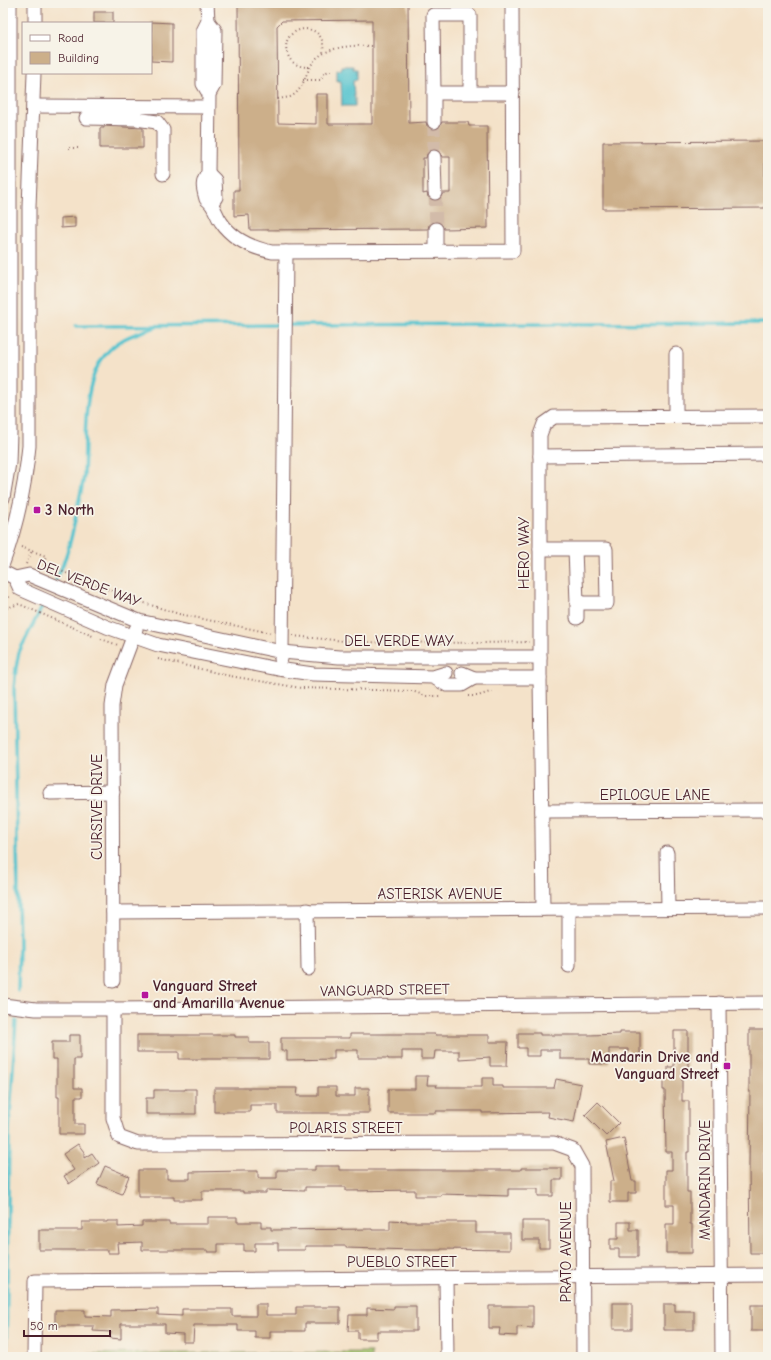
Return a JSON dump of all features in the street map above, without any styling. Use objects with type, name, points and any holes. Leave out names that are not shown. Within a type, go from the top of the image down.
[{"type":"street","points":[[3,498],[9,463],[10,433],[7,65],[10,3]]},
{"type":"street","points":[[35,22],[36,3]]},
{"type":"street","points":[[207,3],[208,21],[215,30],[214,85],[209,94],[208,173],[203,179],[203,189],[206,199],[212,204],[221,223],[237,239],[258,249],[272,252],[513,251],[512,3]]},
{"type":"street","points":[[434,122],[433,15],[470,15],[470,93]]},
{"type":"street","points":[[3,563],[19,514],[26,477],[29,446],[29,207],[34,74]]},
{"type":"street","points":[[434,93],[513,93]]},
{"type":"street","points":[[33,106],[208,107]]},
{"type":"street","points":[[86,118],[136,119],[158,122],[163,130],[163,174]]},
{"type":"street","points":[[434,158],[435,193]]},
{"type":"street","points":[[436,229],[436,251]]},
{"type":"street","points":[[278,669],[282,652],[286,252]]},
{"type":"street","points":[[676,354],[676,416]]},
{"type":"street","name":"HERO WAY","points":[[543,909],[540,678],[540,435],[544,424],[554,416],[768,416]]},
{"type":"street","points":[[540,456],[768,454]]},
{"type":"street","points":[[540,549],[606,549],[607,603],[577,603]]},
{"type":"street","points":[[575,549],[577,618]]},
{"type":"street","name":"DEL VERDE WAY","points":[[9,575],[29,575],[139,621],[282,652],[339,657],[540,657]]},
{"type":"street","name":"DEL VERDE WAY","points":[[9,575],[20,590],[106,627],[158,645],[278,669],[313,674],[440,675],[447,685],[462,685],[468,676],[540,678]]},
{"type":"street","name":"CURSIVE DRIVE","points":[[113,981],[112,706],[115,685],[139,621]]},
{"type":"street","points":[[433,657],[440,675]]},
{"type":"street","points":[[50,793],[113,792]]},
{"type":"street","name":"EPILOGUE LANE","points":[[542,811],[768,810]]},
{"type":"street","points":[[667,853],[668,908]]},
{"type":"street","name":"ASTERISK AVENUE","points":[[113,912],[768,908]]},
{"type":"street","points":[[569,909],[569,966]]},
{"type":"street","points":[[307,910],[308,969]]},
{"type":"street","name":"MANDARIN DRIVE","points":[[719,1003],[722,1357]]},
{"type":"street","name":"VANGUARD STREET","points":[[3,1005],[36,1009],[113,1009],[768,1003]]},
{"type":"street","name":"POLARIS STREET","points":[[113,1009],[113,1118],[119,1137],[138,1144],[554,1143],[573,1150]]},
{"type":"street","name":"PRATO AVENUE","points":[[573,1150],[582,1166],[583,1357]]},
{"type":"street","name":"PUEBLO STREET","points":[[34,1357],[35,1280],[768,1275]]},
{"type":"street","points":[[446,1278],[447,1357]]},
{"type":"path","points":[[309,67],[296,65],[289,58],[286,48],[287,40],[290,36],[298,30],[309,29],[314,31],[322,40],[324,47],[323,53]]},
{"type":"path","points":[[278,99],[289,97],[298,92],[309,67],[317,57],[323,53],[336,48],[372,46]]},
{"type":"path","points":[[303,80],[321,80],[322,75],[326,72],[333,71]]},
{"type":"path","points":[[69,148],[79,148]]},
{"type":"green space","points":[[371,1352],[371,1357],[27,1357],[27,1354]]},
{"type":"water","points":[[341,66],[353,66],[353,69],[357,69],[357,80],[353,81],[355,106],[342,106],[341,81],[337,81],[337,70],[341,70]]},
{"type":"building","points":[[238,3],[408,3],[409,123],[426,122],[427,126],[434,130],[438,129],[442,122],[468,122],[469,126],[487,126],[488,228],[444,229],[440,222],[436,221],[429,225],[428,229],[250,230],[249,215],[234,216],[234,190],[239,190]],"holes":[[[372,20],[372,124],[328,124],[328,94],[316,94],[316,124],[278,123],[277,26],[282,21]],[[434,149],[441,153],[442,157],[450,157],[450,193],[443,193],[439,200],[435,201],[428,197],[427,193],[423,194],[423,158],[426,158],[430,150]]]},
{"type":"building","points":[[94,12],[113,12],[113,22],[94,22]]},
{"type":"building","points":[[152,22],[172,23],[172,62],[152,61]]},
{"type":"building","points":[[104,126],[143,128],[143,148],[100,148],[100,128],[104,128]]},
{"type":"building","points":[[765,141],[765,208],[603,209],[603,142]]},
{"type":"building","points":[[75,217],[75,227],[61,228],[61,218]]},
{"type":"building","points":[[749,1030],[768,1030],[768,1153],[764,1153],[764,1171],[768,1171],[768,1253],[750,1253]]},
{"type":"building","points":[[674,1031],[688,1031],[688,1074],[682,1074],[682,1101],[689,1101],[687,1192],[690,1192],[692,1253],[666,1253],[666,1224],[674,1224],[674,1205],[666,1205],[666,1170],[672,1170],[672,1152],[666,1152],[665,1090],[663,1090],[663,1074],[668,1074],[668,1067],[674,1067]]},
{"type":"building","points":[[620,1032],[640,1032],[640,1058],[628,1058],[628,1049],[609,1049],[609,1064],[589,1064],[589,1059],[560,1059],[560,1050],[540,1050],[540,1056],[526,1056],[526,1048],[518,1048],[518,1033],[540,1033],[540,1035],[589,1035],[620,1034]]},
{"type":"building","points":[[350,1034],[489,1035],[489,1042],[508,1042],[507,1066],[490,1066],[490,1057],[459,1059],[459,1051],[435,1051],[434,1059],[421,1059],[421,1051],[402,1051],[402,1059],[388,1059],[358,1058],[358,1050],[334,1050],[334,1059],[287,1060],[287,1051],[281,1051],[281,1038],[350,1038]]},
{"type":"building","points":[[69,1035],[80,1035],[80,1059],[74,1059],[74,1088],[82,1088],[82,1097],[75,1097],[75,1124],[84,1124],[84,1134],[59,1134],[57,1059],[52,1059],[52,1042],[69,1042]]},
{"type":"building","points":[[137,1035],[235,1035],[235,1037],[249,1037],[249,1043],[269,1043],[269,1059],[179,1059],[179,1052],[137,1052]]},
{"type":"building","points":[[415,1076],[428,1076],[427,1085],[437,1085],[436,1087],[482,1087],[482,1078],[493,1078],[493,1086],[503,1086],[503,1088],[554,1088],[556,1079],[581,1084],[574,1122],[548,1117],[549,1112],[482,1113],[482,1111],[436,1111],[436,1113],[388,1113],[388,1089],[415,1089]]},
{"type":"building","points":[[318,1087],[336,1087],[336,1096],[355,1096],[355,1088],[369,1088],[369,1113],[277,1113],[277,1105],[250,1105],[250,1112],[214,1112],[214,1088],[298,1088],[297,1096],[318,1096]]},
{"type":"building","points":[[196,1089],[196,1114],[146,1114],[146,1098],[154,1098],[154,1090]]},
{"type":"building","points":[[598,1102],[619,1123],[606,1136],[585,1115]]},
{"type":"building","points":[[624,1138],[632,1181],[636,1181],[636,1193],[628,1193],[628,1202],[610,1202],[610,1181],[614,1181],[606,1142]]},
{"type":"building","points":[[78,1144],[84,1152],[84,1158],[92,1153],[99,1163],[69,1184],[64,1176],[74,1170],[63,1154]]},
{"type":"building","points":[[105,1166],[129,1176],[122,1194],[97,1184]]},
{"type":"building","points":[[315,1166],[339,1166],[339,1170],[521,1170],[521,1168],[562,1168],[562,1180],[553,1180],[553,1196],[538,1196],[538,1189],[508,1189],[508,1196],[441,1194],[441,1196],[415,1196],[415,1190],[346,1191],[346,1187],[305,1187],[305,1191],[266,1190],[266,1193],[243,1193],[243,1191],[202,1191],[202,1200],[174,1200],[174,1197],[138,1197],[138,1170],[167,1170],[167,1179],[190,1179],[190,1172],[243,1171],[258,1171],[258,1178],[277,1178],[277,1170],[315,1170]]},
{"type":"building","points":[[208,1217],[237,1217],[237,1222],[261,1222],[261,1227],[271,1227],[271,1230],[390,1230],[390,1220],[407,1222],[476,1222],[476,1233],[510,1233],[510,1250],[414,1250],[346,1248],[346,1246],[305,1246],[305,1250],[278,1250],[278,1243],[255,1243],[255,1251],[244,1251],[244,1244],[218,1244],[218,1252],[208,1252],[208,1250],[142,1250],[142,1242],[117,1243],[118,1253],[108,1253],[108,1250],[39,1250],[39,1230],[82,1230],[82,1222],[107,1221],[118,1221],[118,1227],[142,1226],[142,1222],[208,1224]]},
{"type":"building","points":[[522,1221],[549,1221],[549,1248],[539,1248],[539,1240],[522,1240]]},
{"type":"building","points":[[618,1222],[630,1222],[630,1230],[638,1230],[638,1257],[619,1257],[619,1249],[610,1249],[610,1239],[618,1239]]},
{"type":"building","points":[[613,1303],[632,1303],[632,1329],[613,1329]]},
{"type":"building","points":[[256,1304],[266,1304],[266,1315],[296,1315],[296,1307],[340,1307],[340,1323],[305,1323],[305,1331],[270,1331],[270,1338],[255,1338],[255,1331],[238,1331],[238,1325],[194,1325],[193,1342],[183,1342],[183,1334],[165,1333],[165,1324],[121,1324],[121,1339],[110,1338],[111,1332],[93,1331],[94,1326],[55,1326],[55,1310],[85,1310],[85,1316],[111,1317],[111,1310],[158,1309],[158,1315],[182,1316],[182,1309],[232,1309],[232,1316],[256,1316]]},
{"type":"building","points":[[664,1304],[675,1304],[675,1311],[694,1311],[694,1330],[664,1330]]},
{"type":"building","points":[[751,1305],[768,1305],[768,1331],[751,1331]]},
{"type":"building","points":[[394,1306],[416,1306],[416,1331],[377,1331],[377,1339],[358,1339],[358,1331],[348,1331],[349,1315],[367,1315],[367,1308],[394,1309]]},
{"type":"building","points":[[489,1306],[533,1306],[533,1328],[517,1327],[517,1336],[499,1335],[500,1328],[489,1328]]},
{"type":"waterway","points":[[76,326],[768,323]]},
{"type":"waterway","points":[[56,580],[70,544],[83,482],[86,415],[91,384],[96,371],[107,352],[119,342],[133,335],[156,327]]},
{"type":"waterway","points":[[18,991],[19,947],[14,689],[19,652],[43,605]]},
{"type":"waterway","points":[[6,1357],[9,1131],[16,1021]]},
{"type":"tunnel","points":[[434,122],[434,157]]},
{"type":"tunnel","points":[[435,193],[436,229]]},
{"type":"place","name":"3 North","points":[[37,510]]},
{"type":"place","name":"Vanguard Street and Amarilla Avenue","points":[[145,995]]},
{"type":"place","name":"Mandarin Drive and Vanguard Street","points":[[727,1066]]}]
